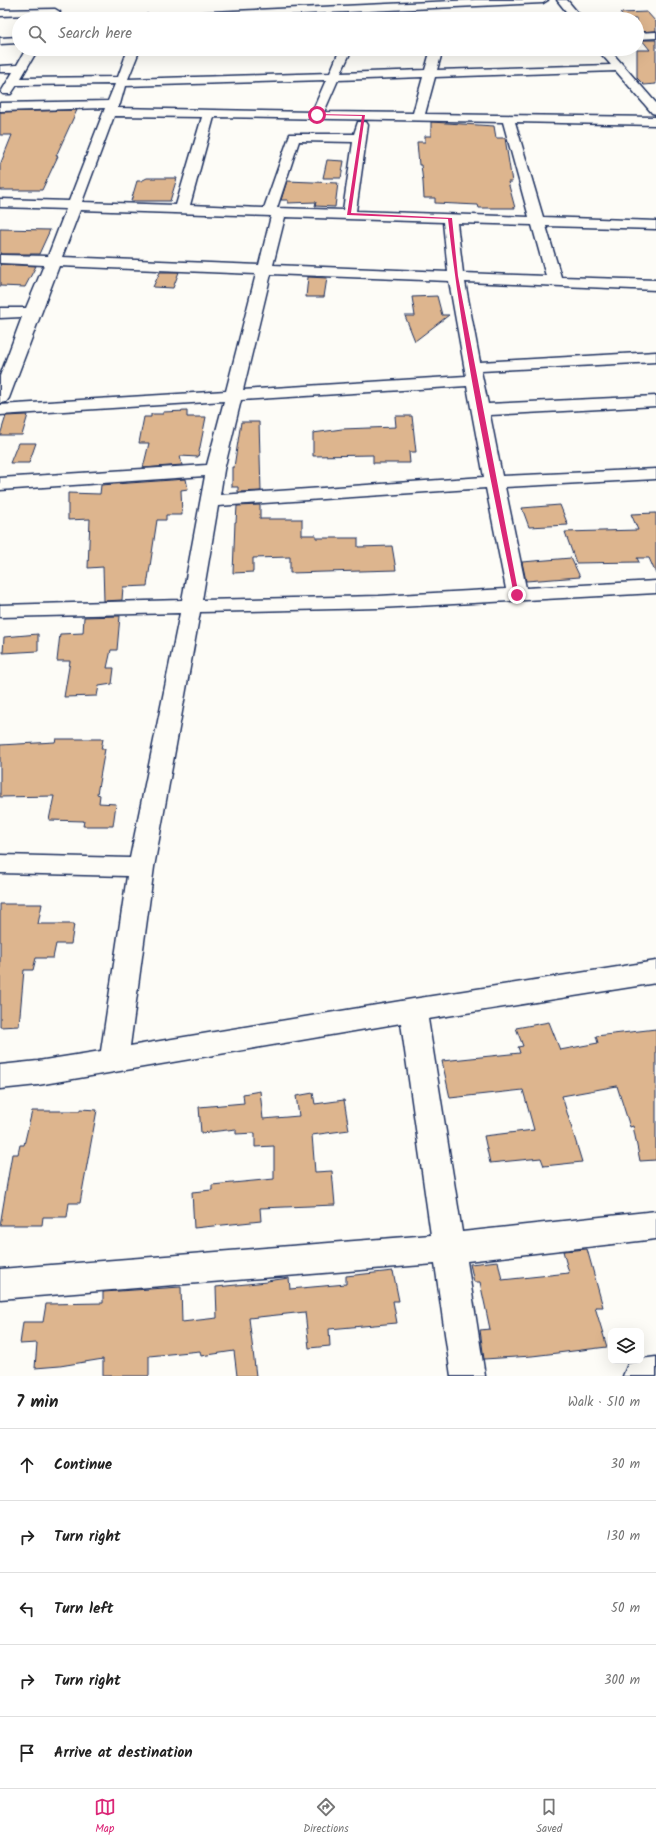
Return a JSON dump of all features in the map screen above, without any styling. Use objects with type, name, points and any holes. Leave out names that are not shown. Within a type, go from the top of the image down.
[{"type":"street","points":[[288,0],[292,11]]},
{"type":"street","points":[[285,12],[366,8],[443,8],[543,0]]},
{"type":"street","points":[[562,0],[572,12]]},
{"type":"street","points":[[148,12],[151,6]]},
{"type":"street","points":[[364,12],[366,8]]},
{"type":"street","points":[[0,13],[12,13]]},
{"type":"street","points":[[644,36],[656,35]]},
{"type":"street","points":[[0,41],[12,40]]},
{"type":"street","points":[[28,56],[1,104],[209,113],[656,121]]},
{"type":"street","points":[[0,398],[52,260],[67,228],[74,205],[131,56]]},
{"type":"street","points":[[317,115],[343,56]]},
{"type":"street","points":[[418,116],[435,56]]},
{"type":"street","points":[[609,56],[656,110]]},
{"type":"street","points":[[0,69],[20,68]]},
{"type":"street","points":[[13,82],[122,81],[619,68]]},
{"type":"street","points":[[182,209],[209,113]]},
{"type":"street","points":[[349,214],[364,115]]},
{"type":"street","points":[[508,118],[555,281]]},
{"type":"street","points":[[114,1060],[141,867],[211,500],[215,470],[264,269],[274,212],[294,137],[360,138]]},
{"type":"street","points":[[0,203],[656,225]]},
{"type":"street","points":[[450,218],[456,276],[480,410],[517,595]]},
{"type":"street","points":[[0,259],[656,285]]},
{"type":"street","points":[[0,313],[32,312]]},
{"type":"street","points":[[0,410],[234,396],[656,356]]},
{"type":"street","points":[[480,410],[656,401]]},
{"type":"street","points":[[0,484],[215,470]]},
{"type":"street","points":[[211,500],[494,482],[656,474]]},
{"type":"street","points":[[0,611],[379,602],[656,587]]},
{"type":"street","points":[[0,864],[141,867]]},
{"type":"street","points":[[0,1077],[38,1073],[413,1010],[656,972]]},
{"type":"street","points":[[413,1010],[468,1376]]},
{"type":"street","points":[[0,1284],[448,1248],[656,1225]]},
{"type":"street","points":[[640,1376],[656,1374]]},
{"type":"building","points":[[644,12],[647,12],[656,22],[656,31],[644,32]]},
{"type":"building","points":[[644,40],[656,40],[656,84],[644,85],[637,78],[637,56],[644,56],[644,50],[650,50],[644,42]]},
{"type":"building","points":[[77,110],[42,190],[0,190],[0,165],[12,135],[0,135],[0,112]]},
{"type":"building","points":[[431,122],[494,126],[496,138],[505,138],[512,182],[508,182],[515,208],[479,208],[478,205],[435,203],[435,198],[424,198],[417,142],[425,142],[425,136],[431,136]]},
{"type":"building","points":[[327,160],[344,161],[341,178],[323,178]]},
{"type":"building","points":[[147,178],[177,178],[170,201],[131,201],[137,181]]},
{"type":"building","points":[[287,181],[338,183],[335,207],[315,206],[316,202],[288,203],[288,200],[281,200]]},
{"type":"building","points":[[0,229],[50,230],[39,254],[0,254]]},
{"type":"building","points":[[0,264],[36,266],[25,287],[0,286]]},
{"type":"building","points":[[160,272],[179,272],[173,288],[153,287]]},
{"type":"building","points":[[308,277],[327,278],[324,297],[306,297]]},
{"type":"building","points":[[437,296],[442,315],[449,315],[415,341],[405,316],[415,316],[412,297]]},
{"type":"building","points":[[187,411],[187,417],[206,417],[198,457],[180,456],[182,465],[143,468],[149,443],[139,443],[144,417],[151,417],[151,414],[163,414],[163,412]]},
{"type":"building","points":[[28,415],[22,435],[0,435],[6,416]]},
{"type":"building","points":[[395,416],[412,416],[416,452],[409,452],[410,463],[373,463],[373,455],[313,456],[313,433],[342,429],[396,427]]},
{"type":"building","points":[[241,422],[259,422],[261,491],[238,492],[238,487],[232,487],[232,467],[234,467]]},
{"type":"building","points":[[18,443],[36,443],[29,463],[10,463]]},
{"type":"building","points":[[186,479],[188,489],[181,490],[182,515],[166,515],[166,520],[157,520],[147,586],[123,587],[122,600],[104,601],[103,567],[88,568],[90,519],[68,520],[68,493],[100,494],[101,485]]},
{"type":"building","points":[[260,505],[260,519],[302,519],[302,535],[316,535],[316,538],[358,538],[358,547],[392,546],[396,570],[290,573],[290,557],[253,558],[253,572],[233,573],[237,506]]},
{"type":"building","points":[[560,505],[568,525],[529,527],[522,508]]},
{"type":"building","points":[[656,513],[656,574],[649,558],[637,558],[639,562],[576,563],[565,532],[638,530],[631,514]]},
{"type":"building","points":[[571,558],[580,577],[526,581],[522,562]]},
{"type":"building","points":[[120,616],[117,650],[111,650],[107,668],[114,668],[112,684],[99,686],[97,696],[64,697],[70,661],[57,661],[60,634],[83,633],[84,617]]},
{"type":"building","points":[[38,634],[38,651],[3,653],[4,637]]},
{"type":"building","points":[[56,739],[103,739],[101,749],[105,749],[97,794],[100,795],[99,803],[116,804],[113,826],[83,826],[84,821],[49,820],[54,796],[0,797],[0,745],[55,742]]},
{"type":"building","points":[[0,904],[42,904],[38,924],[74,924],[71,944],[56,944],[53,958],[36,958],[33,970],[24,970],[19,1026],[0,1027]]},
{"type":"building","points":[[549,1022],[560,1050],[598,1043],[596,1036],[656,1029],[656,1160],[640,1161],[633,1126],[630,1127],[617,1086],[562,1096],[582,1162],[544,1166],[541,1158],[490,1163],[484,1136],[534,1130],[523,1090],[450,1098],[442,1061],[520,1053],[518,1047],[523,1046],[516,1028]]},
{"type":"building","points":[[260,1091],[263,1119],[299,1116],[296,1096],[313,1093],[315,1104],[344,1100],[349,1130],[312,1135],[315,1172],[332,1171],[335,1205],[260,1208],[261,1221],[194,1228],[192,1192],[212,1190],[212,1185],[274,1179],[274,1146],[255,1147],[255,1133],[236,1134],[236,1129],[201,1133],[199,1107],[244,1103],[243,1094]]},
{"type":"building","points":[[80,1109],[97,1110],[80,1203],[69,1203],[67,1217],[43,1217],[42,1225],[0,1225],[12,1154],[18,1154],[20,1145],[24,1145],[32,1111],[80,1111]]},
{"type":"building","points":[[587,1249],[603,1307],[595,1307],[607,1347],[532,1356],[484,1359],[480,1330],[490,1329],[480,1282],[474,1282],[470,1264],[498,1261],[502,1280],[569,1273],[563,1251]]},
{"type":"building","points":[[393,1271],[399,1301],[393,1301],[397,1323],[329,1329],[330,1346],[309,1348],[305,1312],[249,1318],[256,1376],[237,1376],[234,1351],[201,1356],[200,1351],[149,1356],[149,1376],[103,1376],[103,1359],[60,1366],[35,1368],[37,1343],[20,1344],[23,1322],[43,1322],[46,1304],[103,1303],[103,1292],[181,1287],[182,1322],[217,1318],[216,1287],[267,1282],[289,1278],[290,1289],[346,1284],[346,1276]]},
{"type":"route","points":[[317,115],[364,115],[349,214],[450,218],[456,276],[480,410],[517,595]]}]
